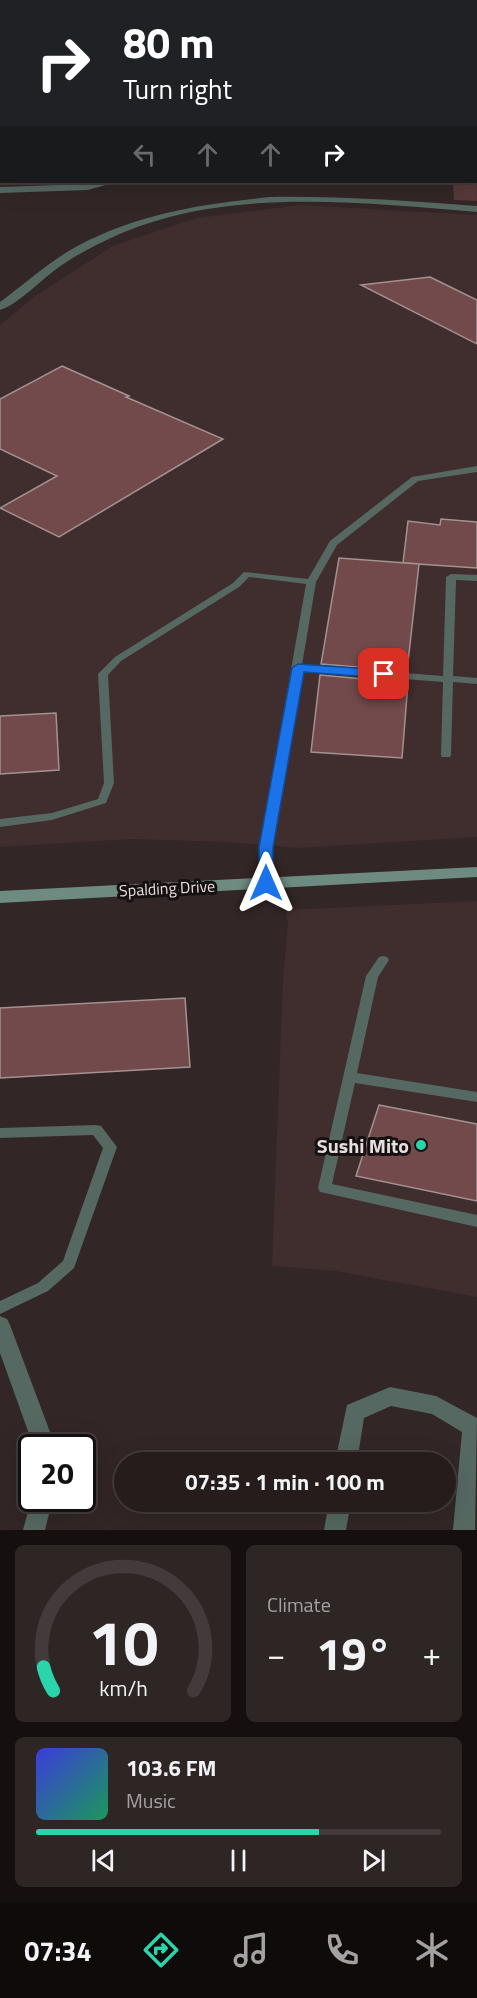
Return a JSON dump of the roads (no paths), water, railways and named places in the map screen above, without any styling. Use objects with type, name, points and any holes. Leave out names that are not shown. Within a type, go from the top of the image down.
[{"type":"main road","name":"Spalding Drive","points":[[0,897],[477,872]]},
{"type":"street","points":[[0,190],[88,187],[106,183]]},
{"type":"street","points":[[0,308],[72,254],[106,236],[183,212],[224,205],[310,198],[477,209]]},
{"type":"street","points":[[0,1324],[40,1434]]},
{"type":"street","points":[[348,1452],[354,1412],[390,1396],[436,1405],[473,1428],[464,1530]]},
{"type":"street","points":[[34,1530],[38,1512]]},
{"type":"street","points":[[335,1530],[338,1512]]},
{"type":"lane","points":[[266,883],[266,847],[311,582],[333,543],[415,479],[477,470]]},
{"type":"lane","points":[[0,823],[41,821],[102,801],[109,783],[103,675],[118,659],[236,585],[247,574],[311,582]]},
{"type":"lane","points":[[446,755],[451,577],[477,579]]},
{"type":"lane","points":[[298,668],[477,681]]},
{"type":"lane","points":[[383,960],[372,976],[325,1188],[477,1221]]},
{"type":"lane","points":[[350,1077],[477,1097]]},
{"type":"lane","points":[[0,1133],[96,1130],[110,1147],[69,1264],[43,1287],[0,1308]]},
{"type":"place","name":"Sushi Mito","points":[[421,1145]]}]
